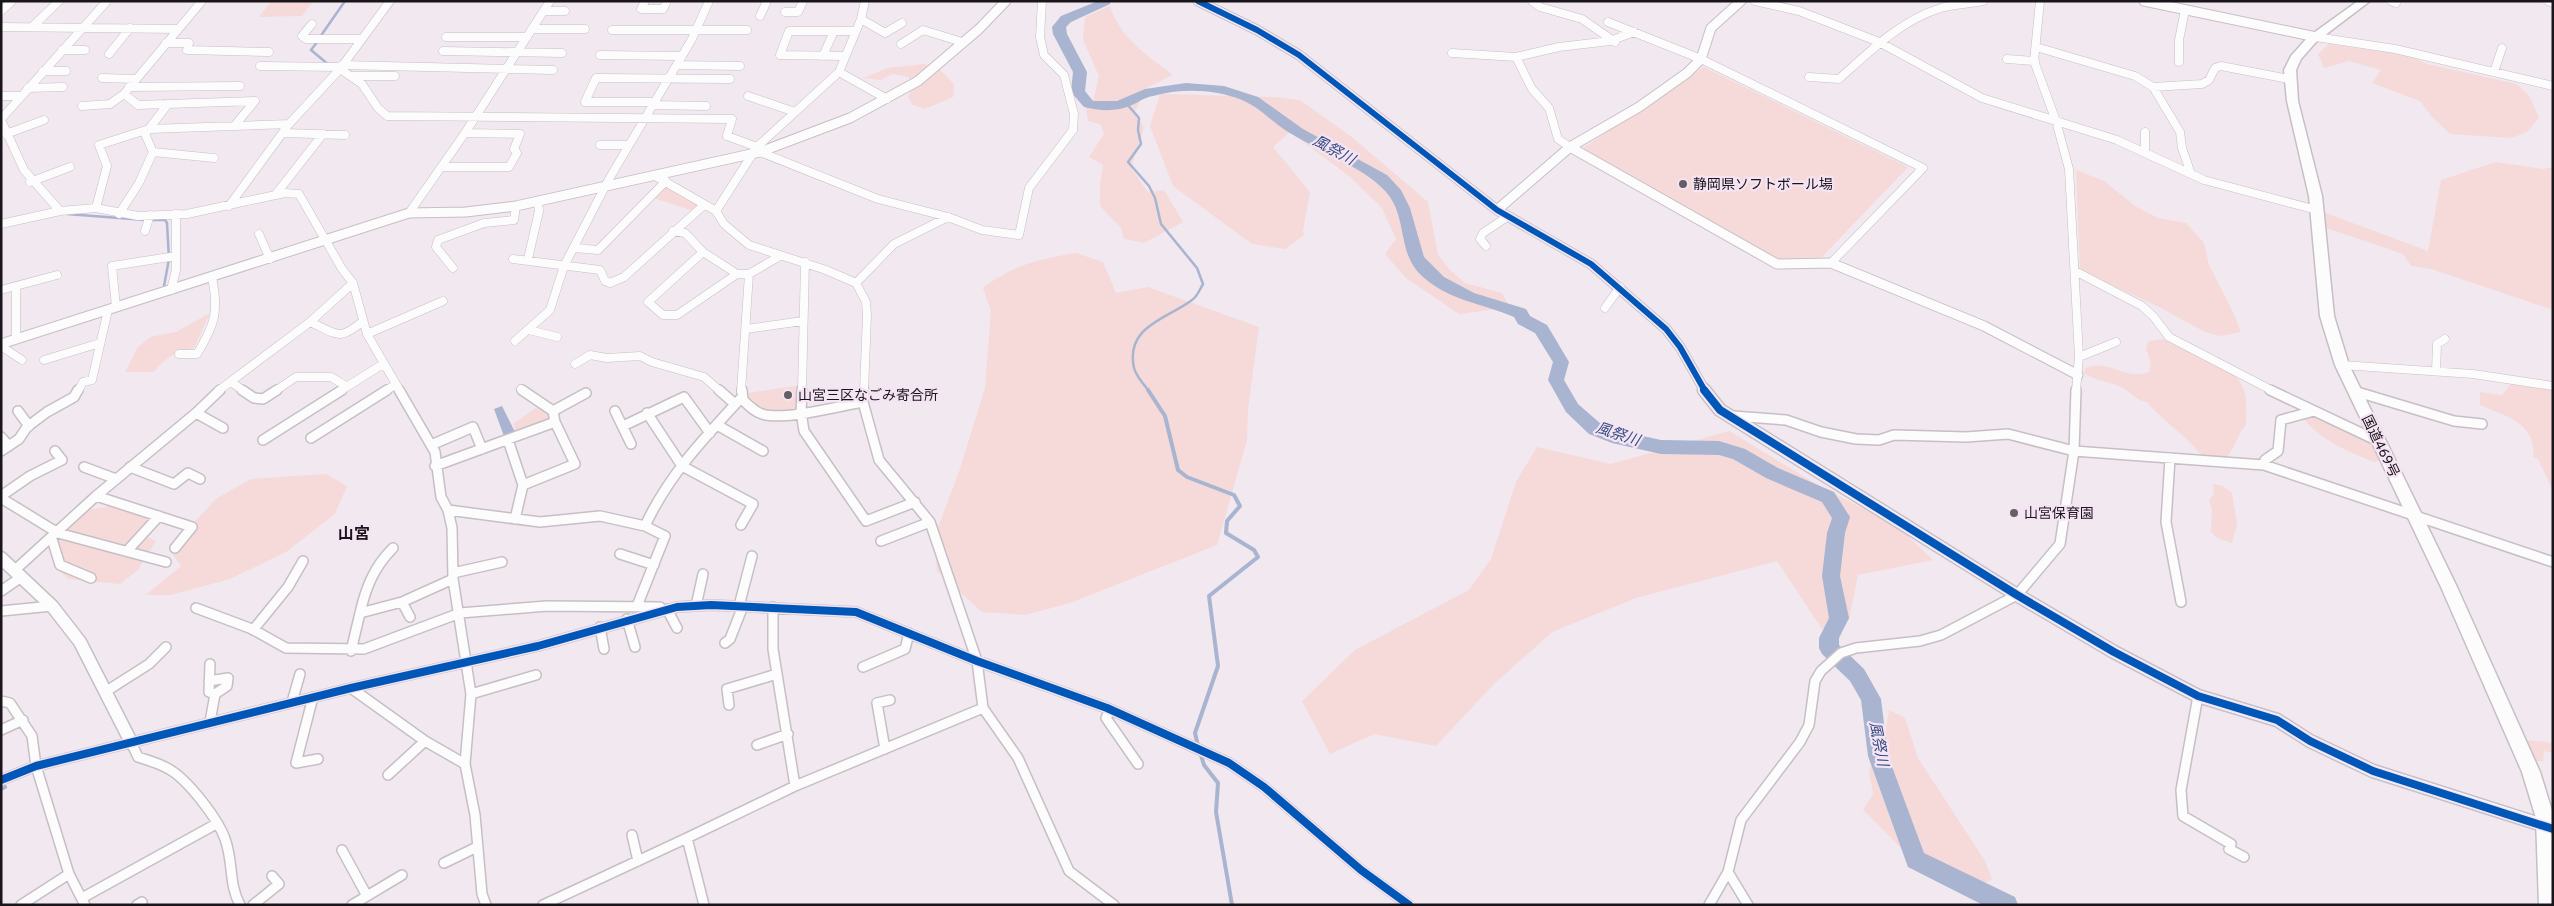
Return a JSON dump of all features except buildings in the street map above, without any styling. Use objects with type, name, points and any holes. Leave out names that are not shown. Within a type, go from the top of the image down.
[{"type":"highway","points":[[2289,79],[2293,62],[2316,37],[2365,1]]},
{"type":"highway","name":"国道469号","points":[[2289,79],[2312,174],[2317,210],[2324,299],[2331,333],[2342,365],[2415,516],[2531,772],[2549,827],[2549,905]]},
{"type":"street","points":[[1,11],[12,1]]},
{"type":"street","points":[[33,26],[59,1]]},
{"type":"street","points":[[60,211],[30,182],[5,136],[1,120],[107,1]]},
{"type":"street","points":[[82,106],[101,107],[119,100],[202,1]]},
{"type":"street","points":[[229,206],[289,124],[341,67],[390,1]]},
{"type":"street","points":[[409,213],[465,133],[550,1]]},
{"type":"street","points":[[645,1],[642,9],[662,9],[667,1]]},
{"type":"street","points":[[515,341],[550,310],[564,266],[629,145],[697,30],[709,1]]},
{"type":"street","points":[[760,16],[767,1]]},
{"type":"street","points":[[785,12],[798,12],[802,1]]},
{"type":"street","points":[[716,211],[756,151],[839,72],[861,19],[865,1]]},
{"type":"street","points":[[1,345],[409,213],[466,212],[516,206],[605,188],[756,151],[850,118],[918,81],[979,29],[1006,1]]},
{"type":"street","points":[[341,67],[368,91],[371,100],[387,116],[732,119],[727,136],[756,151],[878,199],[948,217],[982,230],[1019,235],[1029,188],[1073,130],[1074,114],[1064,75],[1044,55],[1040,37],[1042,1]]},
{"type":"street","points":[[1198,1],[1257,30],[1299,55],[1497,210],[1591,264],[1620,287],[1666,330],[1680,347],[1703,389],[1720,410],[1728,416],[2017,595],[2114,652],[2198,696],[2277,720],[2310,741],[2373,771],[2549,827]]},
{"type":"street","points":[[1532,1],[1540,7],[1582,19],[1615,42]]},
{"type":"street","points":[[1497,210],[1570,147],[1639,107],[1702,60],[1712,28],[1741,1]]},
{"type":"street","points":[[1754,1],[1799,11],[1879,42],[1938,76],[1982,98],[2117,140],[2222,187],[2317,210]]},
{"type":"street","points":[[1809,77],[1839,79],[1879,42],[1908,24],[1941,8],[1982,1]]},
{"type":"street","points":[[1709,905],[1728,872],[1741,820],[1800,742],[1810,725],[1815,681],[1821,671],[1840,653],[1856,648],[1920,641],[1941,635],[2017,595],[2060,544],[2074,451],[2079,357],[2069,169],[2056,121],[2042,88],[2035,62],[2040,1]]},
{"type":"street","points":[[2144,1],[2316,37],[2395,49],[2553,86]]},
{"type":"street","points":[[2548,1],[2553,3]]},
{"type":"street","points":[[2179,62],[2179,40],[2185,10]]},
{"type":"street","points":[[544,11],[565,11]]},
{"type":"street","points":[[861,19],[885,33],[902,22]]},
{"type":"street","points":[[1608,22],[1702,60],[1923,168],[1831,263]]},
{"type":"street","points":[[312,24],[302,36],[306,39],[361,40]]},
{"type":"street","points":[[1,27],[83,26],[178,29]]},
{"type":"street","points":[[109,54],[130,28]]},
{"type":"street","points":[[532,29],[585,29]]},
{"type":"street","points":[[612,30],[747,30]]},
{"type":"street","points":[[902,44],[923,30],[962,42]]},
{"type":"street","points":[[845,56],[780,55],[790,31],[856,31]]},
{"type":"street","points":[[823,56],[834,31]]},
{"type":"street","points":[[1452,54],[1516,57],[1574,44],[1615,42],[1634,32]]},
{"type":"street","points":[[446,37],[527,37]]},
{"type":"street","points":[[166,43],[189,43],[187,50],[269,52]]},
{"type":"street","points":[[2036,48],[2135,76],[2153,87],[2180,132],[2182,148],[2191,174]]},
{"type":"street","points":[[2494,72],[2502,48]]},
{"type":"street","points":[[62,50],[85,50]]},
{"type":"street","points":[[443,51],[562,53]]},
{"type":"street","points":[[600,55],[682,56]]},
{"type":"street","points":[[1516,57],[1532,89],[1549,108],[1558,139],[1754,254],[1777,264],[1831,263],[1984,326],[2078,375]]},
{"type":"street","points":[[2007,59],[2035,62]]},
{"type":"street","points":[[372,66],[382,61]]},
{"type":"street","points":[[677,65],[740,66]]},
{"type":"street","points":[[260,66],[372,66],[553,70]]},
{"type":"street","points":[[2153,87],[2202,84],[2209,80],[2215,68],[2221,66],[2289,79]]},
{"type":"street","points":[[43,71],[66,71]]},
{"type":"street","points":[[839,72],[887,99]]},
{"type":"street","points":[[353,76],[395,76]]},
{"type":"street","points":[[102,78],[136,79]]},
{"type":"street","points":[[706,106],[584,102],[596,78],[730,80]]},
{"type":"street","points":[[129,88],[240,86],[228,102]]},
{"type":"street","points":[[28,88],[63,88]]},
{"type":"street","points":[[124,94],[138,105],[255,101],[236,125]]},
{"type":"street","points":[[1,96],[21,96]]},
{"type":"street","points":[[748,96],[795,112]]},
{"type":"street","points":[[119,214],[139,183],[153,152],[145,134],[168,104]]},
{"type":"street","points":[[5,136],[44,120]]},
{"type":"street","points":[[96,208],[107,166],[99,145],[149,129],[289,124]]},
{"type":"street","points":[[2145,132],[2145,152]]},
{"type":"street","points":[[284,133],[345,135]]},
{"type":"street","points":[[442,167],[509,167],[517,153],[514,149],[520,134],[465,133]]},
{"type":"street","points":[[276,194],[323,134]]},
{"type":"street","points":[[1,148],[10,145]]},
{"type":"street","points":[[600,145],[629,145]]},
{"type":"street","points":[[153,152],[214,158]]},
{"type":"street","points":[[30,182],[70,167]]},
{"type":"street","points":[[655,176],[716,211],[724,224],[749,245],[780,256],[805,262],[856,283],[866,302],[867,315],[863,402],[879,460],[930,522],[977,661],[983,708],[1018,758],[1069,871],[1114,905]]},
{"type":"street","points":[[574,248],[598,250],[666,181]]},
{"type":"street","points":[[1,224],[60,211],[96,208],[119,214],[150,216],[202,212],[276,194],[294,192],[299,194],[327,239],[342,269],[353,283],[367,334],[382,364],[435,452],[435,466],[439,475],[441,497],[448,510],[454,549],[453,576],[460,613],[464,661],[471,694],[465,764],[475,815],[482,894],[486,905]]},
{"type":"street","points":[[528,260],[538,202]]},
{"type":"street","points":[[513,259],[600,270],[605,281],[610,284],[619,281],[704,205]]},
{"type":"street","points":[[453,268],[436,247],[438,240],[484,223],[514,220],[516,206]]},
{"type":"street","points":[[171,290],[176,270],[176,214]]},
{"type":"street","points":[[145,231],[150,216]]},
{"type":"street","points":[[856,283],[894,244],[948,217]]},
{"type":"street","points":[[1486,246],[1480,239],[1483,233],[1507,217]]},
{"type":"street","points":[[673,231],[685,233],[703,252],[737,274],[749,274],[780,256]]},
{"type":"street","points":[[259,234],[270,259]]},
{"type":"street","points":[[703,252],[648,302],[663,315],[677,315],[737,274]]},
{"type":"street","points":[[1,437],[5,448],[19,439],[29,426],[47,412],[74,397],[83,382],[91,385],[100,342],[112,308],[112,266],[175,256]]},
{"type":"street","points":[[805,262],[801,412],[804,431],[866,521],[915,502]]},
{"type":"street","points":[[2075,271],[2148,311],[2169,337],[2239,375],[2378,441]]},
{"type":"street","points":[[645,526],[651,512],[682,466],[738,401],[746,329],[749,274]]},
{"type":"street","points":[[1,290],[57,275]]},
{"type":"street","points":[[179,354],[197,354],[214,326],[218,308],[212,277]]},
{"type":"street","points":[[1,591],[96,496],[196,413],[211,397],[310,322],[353,283]]},
{"type":"street","points":[[16,287],[16,340]]},
{"type":"street","points":[[1605,308],[1620,287]]},
{"type":"street","points":[[367,334],[443,301]]},
{"type":"street","points":[[310,322],[342,335],[347,334],[363,321]]},
{"type":"street","points":[[746,329],[803,321]]},
{"type":"street","points":[[529,330],[557,337]]},
{"type":"street","points":[[2436,371],[2437,344],[2445,338]]},
{"type":"street","points":[[44,360],[100,342]]},
{"type":"street","points":[[2079,357],[2116,342]]},
{"type":"street","points":[[1,345],[22,360]]},
{"type":"street","points":[[575,364],[590,354],[607,358],[640,356],[652,362],[704,377],[738,401],[765,415],[801,412],[863,402]]},
{"type":"street","points":[[264,440],[382,364]]},
{"type":"street","points":[[2342,365],[2436,371],[2503,378],[2553,386]]},
{"type":"street","points":[[231,382],[254,398],[263,399],[296,377],[331,377],[346,386]]},
{"type":"street","points":[[311,438],[395,385]]},
{"type":"street","points":[[521,389],[553,411],[555,422],[575,464],[523,485]]},
{"type":"street","points":[[2354,391],[2454,421],[2482,424]]},
{"type":"street","points":[[553,411],[586,393]]},
{"type":"street","points":[[623,426],[684,397],[710,433]]},
{"type":"street","points":[[18,411],[29,426]]},
{"type":"street","points":[[615,411],[632,444]]},
{"type":"street","points":[[2264,465],[2265,460],[2278,451],[2281,420],[2314,411]]},
{"type":"street","points":[[196,413],[223,428]]},
{"type":"street","points":[[647,413],[682,466],[752,504],[741,525]]},
{"type":"street","points":[[1728,416],[1786,420],[1821,432],[1856,439],[1879,440],[1894,435],[1957,437],[2008,434],[2074,451],[2264,465],[2553,562]]},
{"type":"street","points":[[435,466],[555,422]]},
{"type":"street","points":[[717,425],[763,451]]},
{"type":"street","points":[[431,445],[473,427],[482,449]]},
{"type":"street","points":[[508,440],[523,485],[515,519]]},
{"type":"street","points":[[55,451],[62,460],[30,476],[1,497],[55,536],[127,551],[166,562]]},
{"type":"street","points":[[2170,458],[2166,522],[2181,602]]},
{"type":"street","points":[[84,467],[116,479]]},
{"type":"street","points":[[130,467],[174,484],[188,473],[200,479]]},
{"type":"street","points":[[96,496],[192,526],[175,548]]},
{"type":"street","points":[[448,510],[540,522],[600,516],[645,526],[665,536],[637,606]]},
{"type":"street","points":[[127,551],[159,516]]},
{"type":"street","points":[[881,541],[930,522]]},
{"type":"street","points":[[55,536],[60,565],[91,578]]},
{"type":"street","points":[[351,651],[367,584],[379,561],[393,548]]},
{"type":"street","points":[[620,554],[654,565]]},
{"type":"street","points":[[724,644],[730,638],[741,606],[752,556]]},
{"type":"street","points":[[1,558],[52,606],[80,642],[138,757],[168,768],[193,789],[226,841],[233,892],[240,905]]},
{"type":"street","points":[[253,630],[288,587],[302,561]]},
{"type":"street","points":[[360,613],[402,602],[453,576],[502,562]]},
{"type":"street","points":[[696,606],[704,574]]},
{"type":"street","points":[[402,602],[410,617]]},
{"type":"street","points":[[1,611],[52,606]]},
{"type":"street","points":[[196,608],[253,630],[286,648],[351,651],[364,649],[460,613],[547,606],[672,608],[741,606],[856,612],[977,661],[1110,710],[1229,762],[1264,787],[1361,870],[1408,905]]},
{"type":"street","points":[[773,607],[773,650],[795,786]]},
{"type":"street","points":[[1,780],[36,766],[132,744],[292,702],[464,661],[538,646],[627,619],[672,608]]},
{"type":"street","points":[[672,608],[677,628]]},
{"type":"street","points":[[627,619],[635,647]]},
{"type":"street","points":[[600,627],[604,649]]},
{"type":"street","points":[[863,667],[905,649],[909,633]]},
{"type":"street","points":[[105,692],[149,664],[166,647]]},
{"type":"street","points":[[210,664],[209,692],[215,694]]},
{"type":"street","points":[[292,702],[300,674]]},
{"type":"street","points":[[729,705],[727,690],[777,674]]},
{"type":"street","points":[[471,694],[536,675]]},
{"type":"street","points":[[209,681],[224,677],[228,678],[227,686],[215,694],[210,722]]},
{"type":"street","points":[[351,688],[425,741],[465,764]]},
{"type":"street","points":[[2198,696],[2181,790],[2183,816],[2231,844],[2229,849],[2244,857]]},
{"type":"street","points":[[313,697],[296,762],[318,759]]},
{"type":"street","points":[[885,749],[877,703],[890,700]]},
{"type":"street","points":[[1,701],[10,703],[32,736],[36,766],[69,874],[83,901],[216,824]]},
{"type":"street","points":[[543,905],[795,786],[983,708]]},
{"type":"street","points":[[1110,710],[1106,718],[1138,764]]},
{"type":"street","points":[[1,730],[23,720]]},
{"type":"street","points":[[757,745],[788,734]]},
{"type":"street","points":[[388,775],[425,741]]},
{"type":"street","points":[[632,835],[638,861]]},
{"type":"street","points":[[687,838],[704,905]]},
{"type":"street","points":[[444,862],[477,847]]},
{"type":"street","points":[[342,850],[367,896]]},
{"type":"street","points":[[1728,872],[1748,905]]},
{"type":"street","points":[[21,905],[69,874]]},
{"type":"street","points":[[352,905],[402,875]]},
{"type":"street","points":[[253,905],[280,884],[272,876]]},
{"type":"shaded area","points":[[271,1],[313,1],[302,16],[259,17]]},
{"type":"shaded area","points":[[1110,6],[1114,17],[1127,36],[1144,53],[1173,75],[1148,87],[1135,111],[1144,128],[1131,168],[1148,192],[1164,190],[1183,222],[1144,243],[1124,239],[1121,228],[1100,206],[1100,184],[1103,165],[1089,157],[1104,134],[1100,124],[1088,121],[1086,108],[1094,98],[1099,76],[1083,40],[1085,17]]},
{"type":"shaded area","points":[[2329,44],[2410,56],[2427,64],[2517,84],[2530,97],[2539,118],[2527,132],[2511,138],[2450,134],[2432,117],[2420,101],[2372,83],[2381,70],[2349,61],[2324,68],[2318,54]]},
{"type":"shaded area","points":[[924,64],[939,69],[954,84],[953,97],[925,109],[913,105],[908,97],[912,88],[909,77],[892,74],[881,80],[863,78],[888,68]]},
{"type":"shaded area","points":[[1704,67],[1908,167],[1822,257],[1775,259],[1583,148]]},
{"type":"shaded area","points":[[1160,94],[1275,97],[1300,100],[1353,138],[1428,202],[1438,255],[1450,270],[1465,283],[1502,293],[1508,304],[1506,308],[1459,314],[1406,278],[1385,254],[1396,239],[1382,208],[1349,176],[1290,132],[1273,147],[1310,192],[1303,230],[1304,235],[1285,249],[1252,244],[1173,186],[1150,126]]},
{"type":"shaded area","points":[[2496,162],[2543,169],[2553,167],[2553,310],[2431,269],[2411,266],[2403,254],[2326,228],[2323,212],[2428,251],[2441,180]]},
{"type":"shaded area","points":[[2076,170],[2104,181],[2135,206],[2158,218],[2186,223],[2204,243],[2209,265],[2241,332],[2220,336],[2205,332],[2161,308],[2080,270]]},
{"type":"shaded area","points":[[666,181],[704,205],[696,212],[651,197]]},
{"type":"shaded area","points":[[1076,253],[1103,262],[1116,293],[1148,287],[1259,327],[1248,409],[1247,440],[1217,545],[1070,603],[1025,615],[982,612],[937,571],[934,538],[959,472],[985,388],[991,311],[983,288],[1016,268]]},
{"type":"shaded area","points":[[210,313],[194,348],[172,356],[154,372],[125,372],[138,347],[150,337],[176,332]]},
{"type":"shaded area","points":[[2165,339],[2234,375],[2239,380],[2246,398],[2246,425],[2240,432],[2227,457],[2202,456],[2147,402],[2140,400],[2118,386],[2084,373],[2085,368],[2094,366],[2109,367],[2131,374],[2149,372],[2151,362],[2146,349],[2149,341]]},
{"type":"shaded area","points":[[2511,384],[2553,390],[2553,491],[2538,459],[2533,457],[2533,445],[2525,429],[2509,417],[2480,405],[2480,392],[2502,395]]},
{"type":"shaded area","points":[[802,385],[801,412],[765,415],[741,394]]},
{"type":"shaded area","points":[[540,405],[551,414],[546,422],[517,433],[513,424]]},
{"type":"shaded area","points":[[2301,416],[2328,421],[2358,432],[2372,442],[2381,460],[2374,462],[2334,444],[2317,432]]},
{"type":"shaded area","points":[[1729,431],[1818,485],[1898,527],[1933,560],[1858,575],[1849,620],[1822,629],[1777,561],[1636,598],[1552,632],[1493,685],[1436,746],[1374,734],[1330,754],[1302,701],[1355,650],[1469,590],[1491,559],[1516,482],[1537,447],[1611,464]]},
{"type":"shaded area","points":[[326,474],[347,486],[335,514],[286,552],[230,579],[171,595],[146,595],[181,566],[169,549],[217,498],[251,479]]},
{"type":"shaded area","points":[[2213,484],[2223,486],[2232,493],[2237,524],[2232,543],[2217,538],[2211,532],[2212,511],[2209,500],[2214,494]]},
{"type":"shaded area","points":[[115,506],[148,516],[144,535],[156,541],[138,570],[120,584],[68,579],[56,568],[51,541],[85,510]]},
{"type":"shaded area","points":[[1889,710],[1905,718],[1918,758],[1985,861],[1992,879],[1984,884],[1966,875],[1937,879],[1901,848],[1863,810],[1873,794],[1869,770],[1884,741]]},
{"type":"shaded area","points":[[2525,740],[2553,743],[2553,753],[2544,751],[2543,761],[2533,761]]},
{"type":"water","points":[[502,406],[515,432],[504,436],[494,409]]},
{"type":"waterway","points":[[320,37],[345,1]]},
{"type":"waterway","name":"風祭川","points":[[1104,1],[1104,4],[1066,19],[1059,27],[1060,34],[1080,72],[1078,92],[1089,104],[1117,106],[1150,92],[1186,87],[1224,90],[1253,100],[1298,132],[1382,179],[1390,187],[1403,208],[1411,246],[1417,259],[1426,271],[1438,281],[1468,297],[1520,313],[1524,320],[1541,329],[1561,362],[1556,380],[1572,408],[1595,429],[1612,436],[1661,447],[1719,448],[1739,454],[1772,473],[1828,497],[1841,517],[1836,533],[1831,576],[1839,618],[1829,638],[1829,648],[1857,675],[1871,699],[1878,756],[1916,860],[2007,905]]},
{"type":"waterway","points":[[318,41],[311,50],[329,65]]},
{"type":"waterway","points":[[1126,103],[1139,118],[1138,130],[1141,144],[1128,162],[1149,186],[1155,198],[1161,224],[1197,268],[1203,284],[1194,299],[1150,325],[1136,342],[1133,354],[1134,368],[1138,377],[1149,391]]},
{"type":"waterway","points":[[67,214],[145,220]]},
{"type":"waterway","points":[[154,220],[165,220],[167,223],[169,259],[164,286]]},
{"type":"waterway","points":[[1148,390],[1165,416],[1178,470],[1187,477],[1234,495],[1240,506],[1227,521],[1226,533],[1254,550],[1258,557],[1209,596],[1218,666],[1195,733],[1198,746]]},
{"type":"waterway","points":[[1200,752],[1204,765],[1218,783],[1216,812],[1232,905]]},
{"type":"waterway","points":[[1,789],[5,787]]},
{"type":"cycle path","points":[[1198,1],[1257,30],[1299,55],[1497,210],[1591,264],[1666,329],[1680,347],[1703,389],[1720,410],[2017,595],[2114,652],[2198,696],[2277,720],[2310,741],[2373,771],[2553,829]]},
{"type":"cycle path","points":[[1,780],[36,766],[351,688],[538,646],[677,607],[711,605],[856,612],[977,661],[1107,708],[1229,763],[1264,787],[1361,870],[1409,905]]},
{"type":"place","name":"静岡県ソフトボール場","points":[[1683,184]]},
{"type":"place","name":"山宮三区なごみ寄合所","points":[[788,395]]},
{"type":"place","name":"山宮保育園","points":[[2014,513]]},
{"type":"district","name":"山宮","points":[[354,533]]}]
